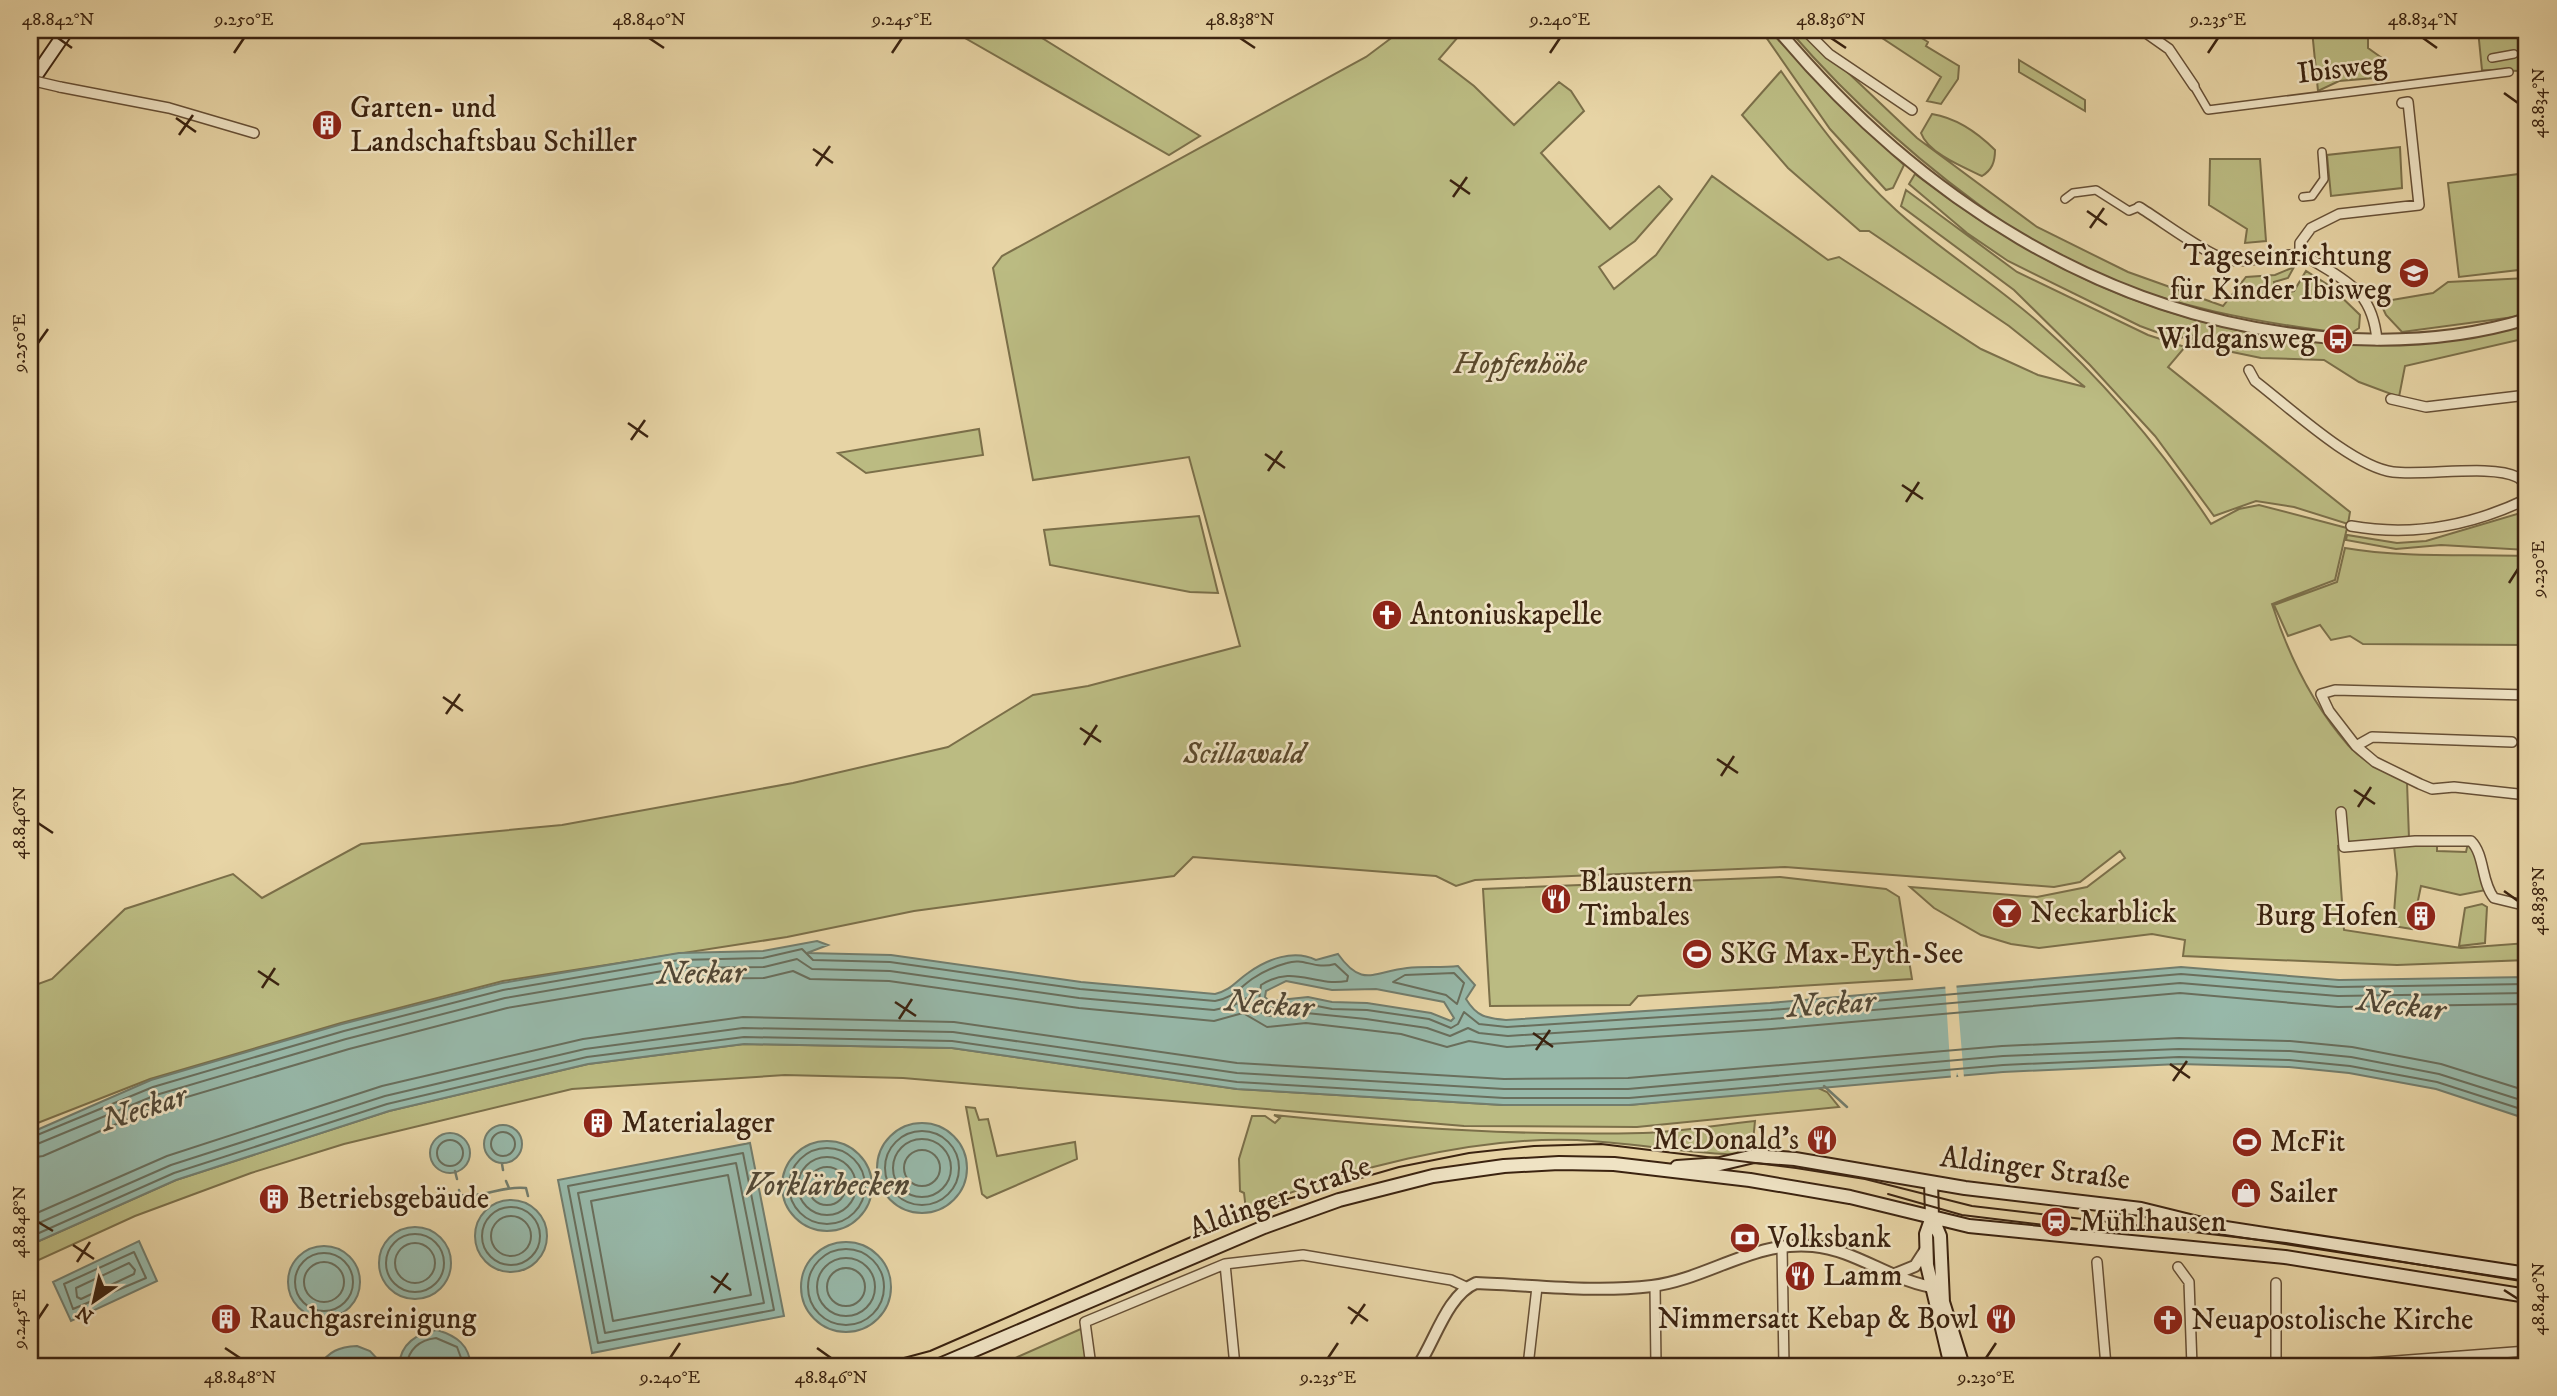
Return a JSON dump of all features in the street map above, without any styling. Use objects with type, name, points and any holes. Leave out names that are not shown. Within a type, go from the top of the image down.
[{"type":"main road","points":[[30,82],[67,30]]},
{"type":"main road","name":"Aldinger Straße","points":[[1659,1169],[1704,1166],[1754,1156],[1773,1157],[1931,1182],[2127,1207],[2206,1226],[2527,1274]]},
{"type":"main road","name":"Aldinger Straße","points":[[937,1366],[1264,1227],[1360,1194],[1433,1176],[1504,1166],[1559,1163],[1659,1169],[1809,1189],[1964,1225],[2285,1257],[2527,1296]]},
{"type":"main road","points":[[1931,1182],[1932,1217],[1926,1234],[1926,1249],[1951,1366]]},
{"type":"main road","name":"Aldinger Straße","points":[[1932,1217],[1940,1236],[1936,1287]]},
{"type":"main road","points":[[1940,1236],[1964,1225]]},
{"type":"main road","points":[[1936,1287],[1963,1366]]},
{"type":"street","points":[[1778,30],[1852,108],[1915,165],[1984,216],[2078,272],[2142,298],[2212,320],[2277,332],[2378,340],[2452,335],[2527,318]]},
{"type":"street","points":[[1805,30],[1829,54],[1912,110]]},
{"type":"street","points":[[2142,30],[2169,49],[2194,86]]},
{"type":"street","points":[[2492,58],[2514,54]]},
{"type":"street","name":"Ibisweg","points":[[2194,86],[2207,110],[2509,72]]},
{"type":"street","points":[[30,82],[169,108],[254,133]]},
{"type":"street","name":"Ibisweg","points":[[2300,254],[2300,243],[2320,222],[2339,214],[2419,205],[2408,102],[2402,103]]},
{"type":"street","points":[[2302,197],[2312,196],[2325,179],[2322,152]]},
{"type":"street","points":[[2066,199],[2073,193],[2096,190],[2129,211],[2139,207],[2154,211],[2223,258],[2270,259],[2300,254],[2343,278],[2365,299],[2375,317],[2378,340]]},
{"type":"street","points":[[2249,370],[2255,381],[2358,460],[2401,473],[2504,473],[2519,477],[2527,489]]},
{"type":"street","points":[[2391,399],[2426,407],[2527,395]]},
{"type":"street","points":[[2351,526],[2379,531],[2425,532],[2458,524],[2527,499]]},
{"type":"street","points":[[2527,695],[2335,690],[2321,694],[2329,711],[2356,746],[2375,762],[2432,789],[2454,787],[2527,795]]},
{"type":"street","points":[[2356,746],[2372,737],[2512,742]]},
{"type":"street","points":[[2341,812],[2344,847],[2415,841],[2471,841],[2476,846],[2482,872],[2494,898],[2505,903],[2527,906]]},
{"type":"street","name":"Aldinger Straße","points":[[1091,1366],[1085,1322],[1225,1264],[1303,1255],[1451,1280],[1465,1287],[1476,1283],[1599,1289],[1655,1286],[1782,1246],[1813,1245],[1841,1252],[1893,1275],[1936,1287]]},
{"type":"street","points":[[1782,1246],[1784,1366]]},
{"type":"street","points":[[1893,1275],[1915,1266],[1926,1249]]},
{"type":"street","points":[[2097,1262],[2106,1366]]},
{"type":"street","name":"Aldinger Straße","points":[[1225,1264],[1235,1366]]},
{"type":"street","points":[[2178,1267],[2189,1282],[2192,1366]]},
{"type":"street","points":[[2276,1283],[2276,1366]]},
{"type":"street","points":[[1655,1286],[1656,1366]]},
{"type":"street","points":[[1418,1366],[1465,1287]]},
{"type":"street","points":[[1528,1366],[1536,1287]]},
{"type":"street","points":[[2330,1366],[2445,1362],[2527,1351]]},
{"type":"green space","points":[[951,30],[1029,30],[1200,136],[1169,155]]},
{"type":"green space","points":[[1402,30],[1464,30],[1439,59],[1474,86],[1514,125],[1559,82],[1571,91],[1584,111],[1541,153],[1610,229],[1659,186],[1672,199],[1635,241],[1599,267],[1614,289],[1656,255],[1712,176],[1828,260],[1839,257],[1981,349],[2038,375],[2085,387],[2009,326],[1869,231],[1860,231],[1788,168],[1742,115],[1781,71],[1835,144],[1880,195],[1931,239],[2021,307],[2086,368],[2153,444],[2211,524],[2239,509],[2259,505],[2347,528],[2335,580],[2272,604],[2303,678],[2335,730],[2360,756],[2407,782],[2409,838],[2338,846],[2344,930],[2461,948],[2527,943],[2527,960],[2397,965],[2183,956],[2185,940],[2152,934],[2039,948],[2011,944],[1981,935],[1934,908],[1910,887],[2037,897],[2087,887],[2125,858],[2120,851],[2080,882],[2054,887],[1785,867],[1475,880],[1456,886],[1436,876],[1193,857],[1174,876],[914,911],[787,937],[503,981],[341,1023],[150,1079],[30,1126],[30,987],[52,979],[125,909],[233,874],[262,898],[361,844],[562,825],[793,783],[948,747],[1033,695],[1088,686],[1240,646],[1189,457],[1033,480],[993,268],[1002,256],[1366,57]]},
{"type":"green space","points":[[1761,30],[1769,30],[1849,113],[1904,165],[1893,188],[1886,190],[1830,129]]},
{"type":"green space","points":[[1789,30],[1803,30],[1917,138],[2037,227],[2128,272],[2223,306],[2246,277],[2275,275],[2294,267],[2288,278],[2274,282],[2277,295],[2294,291],[2306,271],[2330,286],[2360,315],[2359,328],[2350,334],[2214,311],[2115,283],[2064,261],[2010,227],[1921,160],[1839,84]]},
{"type":"green space","points":[[1870,30],[1909,30],[1928,42],[1926,46],[1959,66],[1958,79],[1941,104],[1927,101],[1941,77]]},
{"type":"green space","points":[[2312,30],[2368,30],[2368,48],[2382,58],[2386,77],[2339,81],[2318,91]]},
{"type":"green space","points":[[2478,30],[2527,30],[2527,53],[2521,56],[2521,71],[2482,70]]},
{"type":"green space","points":[[2019,60],[2085,100],[2085,111],[2019,72]]},
{"type":"green space","points":[[1932,114],[1966,127],[1995,150],[1991,168],[1982,176],[1947,159],[1931,147],[1921,133]]},
{"type":"green space","points":[[2400,147],[2402,188],[2331,196],[2327,155]]},
{"type":"green space","points":[[2210,159],[2260,159],[2266,241],[2245,243],[2247,229],[2209,205]]},
{"type":"green space","points":[[2527,173],[2527,269],[2459,277],[2448,183]]},
{"type":"green space","points":[[1915,174],[2018,244],[2071,273],[2182,316],[2240,330],[2300,340],[2383,343],[2527,324],[2527,338],[2405,366],[2399,397],[2359,382],[2324,360],[2261,358],[2189,343],[2195,335],[2175,339],[2140,326],[2008,261],[1967,233],[1909,184]]},
{"type":"green space","points":[[1906,190],[2017,272],[2148,335],[2185,347],[2168,367],[2350,512],[2348,524],[2294,507],[2256,501],[2214,516],[2155,436],[2090,365],[2014,290],[1901,206]]},
{"type":"green space","points":[[2527,278],[2527,312],[2514,317],[2402,332],[2386,315],[2380,302],[2433,293],[2448,282]]},
{"type":"green space","points":[[979,429],[983,455],[866,473],[838,453]]},
{"type":"green space","points":[[2527,511],[2527,550],[2441,545],[2396,549],[2346,540],[2347,535],[2397,543],[2426,541]]},
{"type":"green space","points":[[1199,516],[1218,593],[1190,592],[1050,565],[1044,530]]},
{"type":"green space","points":[[2345,548],[2413,554],[2527,556],[2527,645],[2363,644],[2350,636],[2331,640],[2320,625],[2288,636],[2274,605],[2337,582]]},
{"type":"green space","points":[[2468,843],[2474,848],[2486,890],[2460,895],[2421,886],[2412,929],[2393,926],[2397,874],[2394,846],[2437,844],[2437,851],[2466,852]]},
{"type":"green space","name":"SKG Max-Eyth-See","points":[[1780,877],[1886,889],[1899,897],[1912,979],[1638,996],[1630,1005],[1490,1006],[1483,889]]},
{"type":"green space","points":[[2482,904],[2487,907],[2485,943],[2459,946],[2465,908]]},
{"type":"green space","points":[[744,1044],[952,1048],[1237,1089],[1503,1105],[1629,1105],[1816,1087],[1827,1092],[1839,1107],[1637,1127],[1464,1126],[903,1078],[785,1075],[572,1089],[344,1144],[251,1173],[135,1216],[30,1264],[30,1245],[176,1180],[389,1111],[588,1064]]},
{"type":"green space","points":[[966,1107],[975,1108],[979,1120],[988,1119],[997,1156],[1075,1142],[1077,1159],[987,1198],[982,1194]]},
{"type":"green space","points":[[1274,1115],[1412,1127],[1597,1134],[1685,1130],[1755,1121],[1752,1151],[1741,1155],[1577,1140],[1495,1144],[1408,1158],[1365,1169],[1283,1195],[1246,1210],[1244,1193],[1240,1191],[1239,1159],[1252,1116],[1265,1116],[1275,1123],[1280,1118]]},
{"type":"green space","points":[[1083,1328],[1088,1366],[997,1366]]},
{"type":"water","name":"Neckar","points":[[817,941],[828,945],[807,953],[891,955],[1081,982],[1215,994],[1229,988],[1255,968],[1281,957],[1299,955],[1316,960],[1338,954],[1354,971],[1369,975],[1407,968],[1458,966],[1475,985],[1466,999],[1474,1010],[1487,1017],[1506,1020],[1770,1003],[2181,967],[2339,980],[2527,977],[2527,1119],[2436,1089],[2349,1073],[2289,1067],[2179,1064],[2003,1072],[1629,1105],[1503,1105],[1237,1089],[952,1048],[744,1044],[588,1064],[389,1111],[176,1180],[30,1245],[30,1133],[151,1080],[342,1024],[502,983],[679,953],[763,951]],"holes":[[[1286,981],[1332,990],[1376,989],[1444,1002],[1454,1018],[1451,1021],[1431,1013],[1367,1003],[1332,1002],[1308,997],[1269,1001],[1265,997],[1266,991]]]},
{"type":"water","points":[[922,1123],[947,1131],[959,1143],[967,1168],[959,1193],[947,1205],[922,1213],[897,1205],[885,1193],[877,1168],[885,1143],[897,1131]]},
{"type":"water","points":[[503,1125],[517,1130],[522,1144],[517,1158],[503,1163],[489,1158],[484,1144],[489,1130]]},
{"type":"water","points":[[450,1133],[464,1139],[470,1153],[464,1167],[450,1173],[436,1167],[430,1153],[436,1139]]},
{"type":"water","name":"Vorklärbecken","points":[[827,1141],[844,1144],[859,1154],[869,1169],[872,1186],[869,1203],[859,1218],[844,1228],[827,1231],[810,1228],[795,1218],[785,1203],[782,1186],[785,1169],[795,1154],[810,1144]]},
{"type":"water","points":[[750,1143],[784,1316],[592,1353],[558,1180]]},
{"type":"water","points":[[511,1200],[531,1206],[541,1216],[547,1236],[541,1256],[531,1266],[511,1272],[491,1266],[481,1256],[475,1236],[481,1216],[491,1206]]},
{"type":"water","points":[[415,1227],[435,1233],[445,1243],[451,1263],[445,1283],[435,1293],[415,1299],[395,1293],[385,1283],[379,1263],[385,1243],[395,1233]]},
{"type":"water","points":[[139,1241],[157,1281],[71,1321],[53,1282]]},
{"type":"water","name":"Vorklärbecken","points":[[846,1242],[863,1246],[878,1255],[887,1270],[891,1287],[887,1304],[878,1319],[863,1328],[846,1332],[829,1328],[814,1319],[805,1304],[801,1287],[805,1270],[814,1255],[829,1246]]},
{"type":"water","points":[[324,1246],[344,1252],[354,1262],[360,1282],[354,1302],[344,1312],[324,1318],[304,1312],[294,1302],[288,1282],[294,1262],[304,1252]]},
{"type":"water","points":[[437,1330],[461,1342],[468,1352],[471,1366],[399,1366],[400,1358],[411,1341]]},
{"type":"water","points":[[357,1346],[370,1351],[384,1366],[319,1366],[335,1351]]},
{"type":"pier","points":[[1956,981],[1964,1078],[1959,1079],[1957,1072],[1956,1079],[1951,1079],[1945,982]]},
{"type":"waterway","points":[[1824,1086],[1847,1107]]},
{"type":"waterway","points":[[502,1164],[503,1170]]},
{"type":"waterway","points":[[455,1171],[457,1179]]},
{"type":"waterway","points":[[506,1181],[509,1188]]},
{"type":"waterway","points":[[459,1190],[460,1195],[469,1195],[526,1188],[528,1196]]},
{"type":"tram line","points":[[874,1366],[930,1351],[1232,1219],[1288,1199],[1399,1167],[1469,1153],[1534,1146],[1601,1144],[1796,1168],[1865,1179],[1972,1206],[2286,1243],[2527,1282]]},
{"type":"tram line","points":[[1888,1194],[1962,1215],[2087,1230]]},
{"type":"place","name":"Garten- und Landschaftsbau Schiller","points":[[327,125]]},
{"type":"place","name":"Tageseinrichtung für Kinder Ibisweg","points":[[2414,273]]},
{"type":"place","name":"Wildgansweg","points":[[2338,339]]},
{"type":"place","name":"Antoniuskapelle","points":[[1387,615]]},
{"type":"place","name":"Blaustern Timbales","points":[[1556,899]]},
{"type":"place","name":"Neckarblick","points":[[2007,913]]},
{"type":"place","name":"Burg Hofen","points":[[2421,916]]},
{"type":"place","name":"SKG Max-Eyth-See","points":[[1697,954]]},
{"type":"place","name":"Materialager","points":[[598,1123]]},
{"type":"place","name":"McDonald's","points":[[1822,1140]]},
{"type":"place","name":"McFit","points":[[2247,1142]]},
{"type":"place","name":"Sailer","points":[[2246,1193]]},
{"type":"place","name":"Betriebsgebäude","points":[[274,1199]]},
{"type":"place","name":"Mühlhausen","points":[[2056,1222]]},
{"type":"place","name":"Volksbank","points":[[1745,1238]]},
{"type":"place","name":"Lamm","points":[[1800,1276]]},
{"type":"place","name":"Rauchgasreinigung","points":[[226,1319]]},
{"type":"place","name":"Nimmersatt Kebap & Bowl","points":[[2001,1319]]},
{"type":"place","name":"Neuapostolische Kirche","points":[[2168,1320]]},
{"type":"park label","name":"Hopfenhöhe","points":[[1520,364]]},
{"type":"park label","name":"Scillawald","points":[[1244,754]]}]
